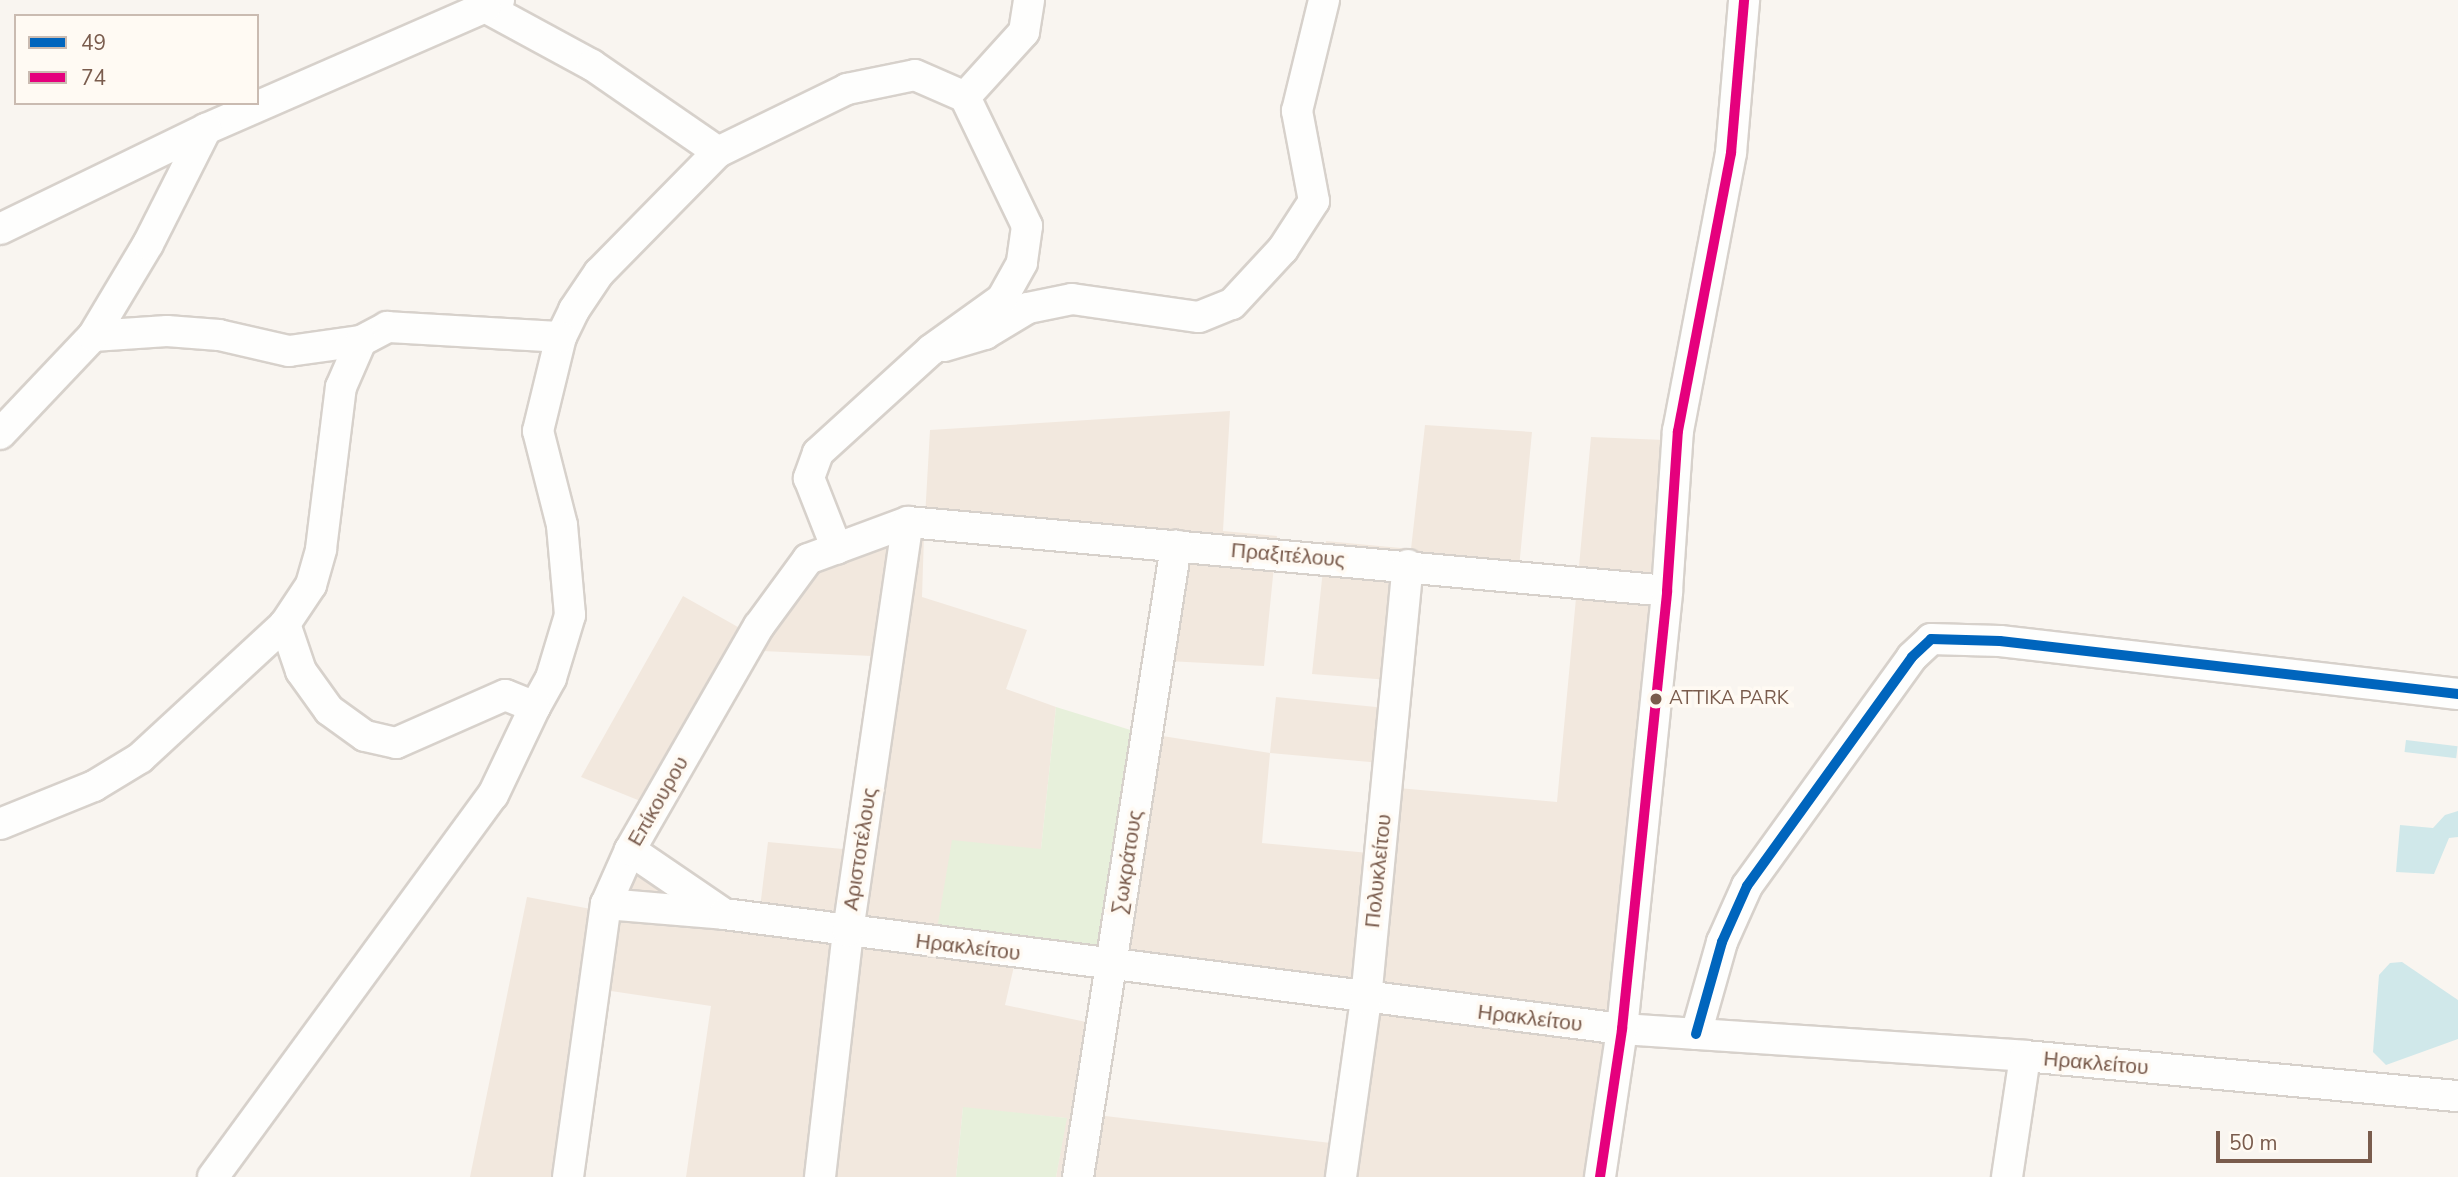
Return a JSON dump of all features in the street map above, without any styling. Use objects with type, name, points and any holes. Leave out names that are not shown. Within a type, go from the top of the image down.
[{"type":"street","points":[[965,97],[1024,32],[1029,0]]},
{"type":"street","points":[[931,350],[985,334],[1028,308],[1072,299],[1199,317],[1232,304],[1283,249],[1314,201],[1297,111],[1324,0]]},
{"type":"street","points":[[1600,1177],[1622,1029],[1667,591],[1678,431],[1731,153],[1744,0]]},
{"type":"street","points":[[0,229],[206,129],[492,4],[592,65],[718,152]]},
{"type":"street","points":[[213,1177],[493,795],[551,678],[570,615],[562,524],[538,431],[561,337],[599,273],[718,152],[847,89],[915,75],[965,97],[1027,226],[1022,263],[1002,299],[931,350],[818,453],[809,478],[837,548]]},
{"type":"street","points":[[0,434],[93,336],[148,244],[206,129]]},
{"type":"street","points":[[93,336],[167,331],[219,335],[289,351],[361,341],[387,327],[561,337]]},
{"type":"street","points":[[0,824],[94,786],[140,758],[285,624],[311,585],[321,549],[341,387],[361,341]]},
{"type":"street","name":"Πραξιτέλους","points":[[908,523],[1408,565],[1667,591]]},
{"type":"street","name":"Επίκουρου","points":[[568,1177],[606,904],[630,850],[759,626],[808,559],[908,523]]},
{"type":"street","name":"Αριστοτέλους","points":[[820,1177],[848,931],[908,523]]},
{"type":"street","name":"Σωκράτους","points":[[1077,1177],[1177,546]]},
{"type":"street","name":"Πολυκλείτου","points":[[1341,1177],[1366,999],[1408,565]]},
{"type":"street","points":[[285,624],[301,671],[329,710],[365,736],[397,743],[505,695],[535,707]]},
{"type":"street","points":[[1696,1034],[1722,942],[1747,886],[1920,646],[1931,639],[2000,640],[2458,694]]},
{"type":"street","points":[[630,850],[724,914]]},
{"type":"street","name":"Ηρακλείτου","points":[[606,904],[724,914],[1366,999],[1622,1029],[2025,1056],[2458,1096]]},
{"type":"street","points":[[2007,1177],[2025,1056]]},
{"type":"shaded area","points":[[1230,411],[1223,531],[1277,536],[1264,666],[1148,660],[1165,555],[924,535],[930,430]]},
{"type":"shaded area","points":[[1425,425],[1532,432],[1517,589],[1398,578],[1389,680],[1312,674],[1326,541],[1411,549]]},
{"type":"shaded area","points":[[1591,437],[1664,440],[1609,1177],[1056,1177],[1066,1118],[963,1108],[956,1177],[686,1177],[711,1006],[611,991],[577,1177],[470,1177],[527,897],[591,909],[631,835],[719,912],[759,916],[768,842],[843,849],[872,656],[761,651],[665,811],[581,777],[683,596],[766,643],[815,568],[889,538],[924,535],[922,597],[1027,630],[1006,689],[1056,707],[1041,850],[1005,1005],[1110,1027],[1097,1115],[1339,1144],[1360,1003],[1100,969],[1137,732],[1270,753],[1262,843],[1369,853],[1375,786],[1557,802]]},
{"type":"shaded area","points":[[1276,697],[1386,708],[1381,763],[1270,753]]},
{"type":"green space","points":[[1056,707],[1137,732],[1100,969],[936,935],[952,840],[1041,849]]},
{"type":"green space","points":[[963,1107],[1067,1118],[1056,1177],[956,1177]]},
{"type":"water","points":[[2406,740],[2458,746],[2456,758],[2405,752]]},
{"type":"water","points":[[2458,811],[2458,837],[2449,838],[2434,874],[2396,872],[2400,825],[2433,828],[2445,815]]},
{"type":"water","points":[[2402,962],[2458,1000],[2458,1039],[2386,1065],[2373,1052],[2379,975],[2390,963]]},
{"type":"transit line","name":"74","points":[[1600,1177],[1622,1029],[1667,591],[1678,431],[1731,153],[1744,0]]},
{"type":"transit line","name":"49","points":[[1696,1034],[1722,942],[1747,886],[1912,657],[1931,639],[2000,641],[2458,694]]},
{"type":"place","name":"ATTIKA PARK","points":[[1656,699]]}]
